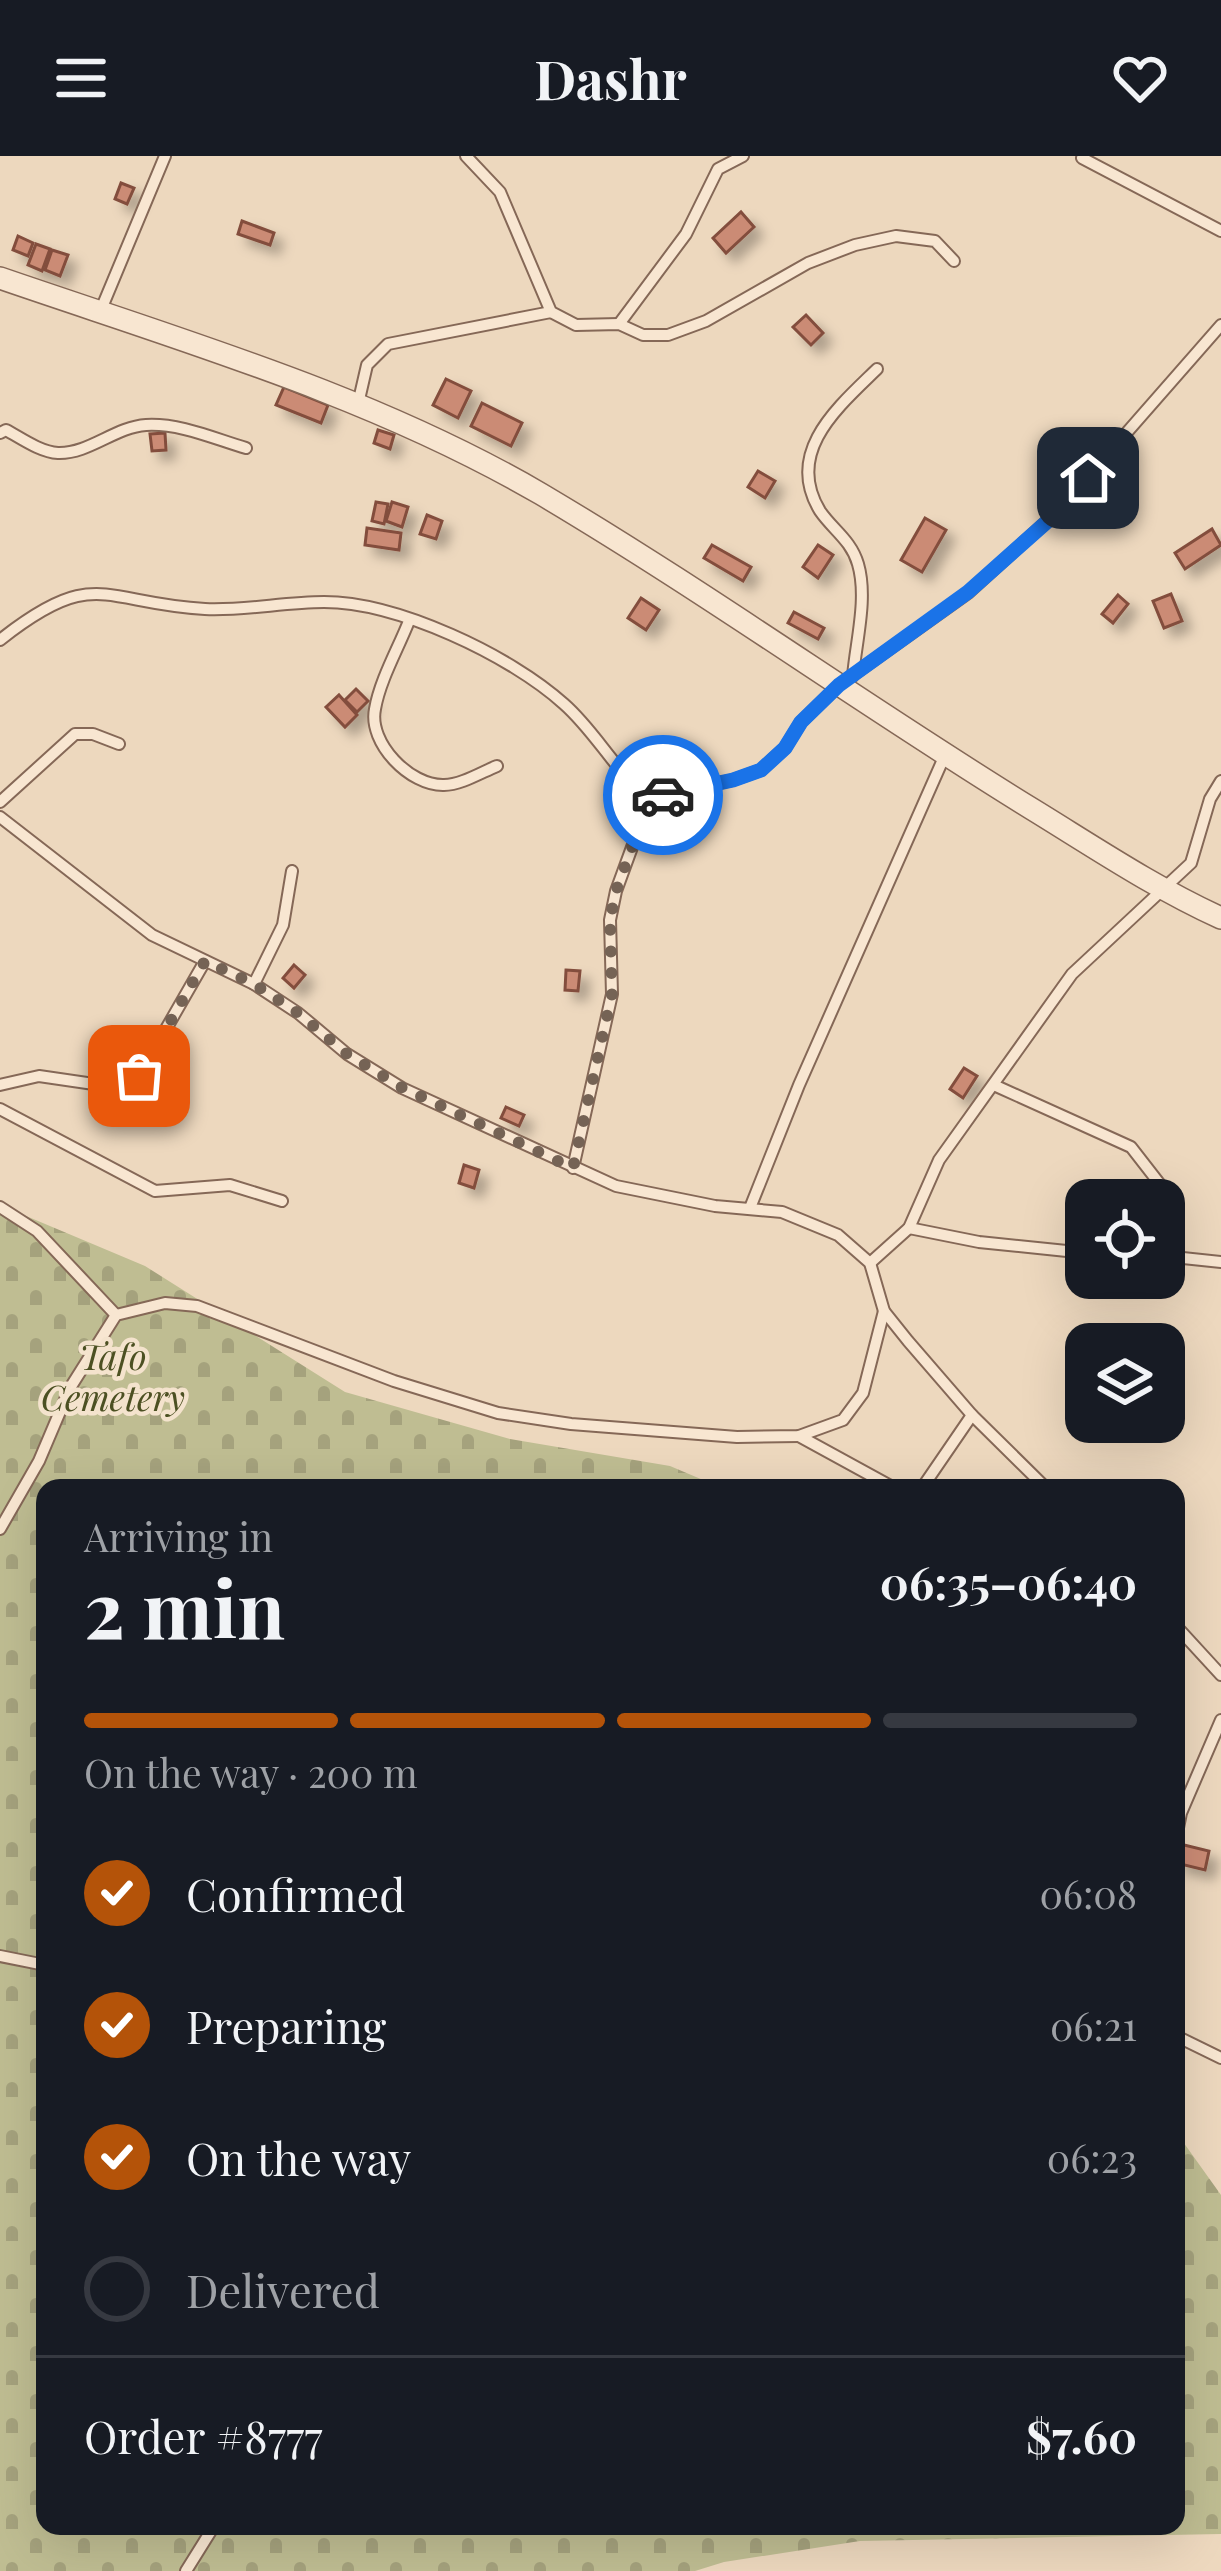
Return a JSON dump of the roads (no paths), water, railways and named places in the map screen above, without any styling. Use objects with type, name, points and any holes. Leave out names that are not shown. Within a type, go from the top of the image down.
[{"type":"street","points":[[0,278],[357,405],[451,446],[537,492],[846,680],[945,755],[1163,890],[1221,918]]},
{"type":"lane","points":[[100,312],[166,156]]},
{"type":"lane","points":[[466,156],[500,192],[551,312]]},
{"type":"lane","points":[[709,156],[718,169]]},
{"type":"lane","points":[[619,325],[686,234],[718,169],[743,156]]},
{"type":"lane","points":[[1082,158],[1221,231]]},
{"type":"lane","points":[[357,405],[367,365],[388,344],[551,312],[576,325],[619,325],[644,334],[668,335],[706,321],[808,263],[855,244],[896,236],[934,241],[954,261]]},
{"type":"lane","points":[[0,640],[67,596],[103,591],[206,609],[327,602],[374,609],[478,646],[562,701],[593,733],[629,783],[650,798],[733,780],[761,770],[785,748],[801,722],[846,680],[968,592],[1058,512],[1221,325]]},
{"type":"lane","points":[[846,680],[860,571],[853,549],[815,502],[808,465],[818,431],[877,369]]},
{"type":"lane","points":[[0,433],[6,430],[57,453],[145,425],[246,448]]},
{"type":"lane","points":[[410,621],[374,710],[374,730],[386,751],[407,771],[445,785],[497,766]]},
{"type":"lane","points":[[0,802],[75,734],[93,734],[118,744]]},
{"type":"lane","points":[[750,1208],[799,1085],[945,755]]},
{"type":"lane","points":[[869,1263],[909,1228],[939,1160],[1072,974],[1191,863],[1210,799],[1221,781]]},
{"type":"lane","points":[[573,1168],[612,994],[610,920],[616,891],[650,798]]},
{"type":"lane","points":[[0,818],[152,935],[254,984],[347,1054],[403,1088],[616,1186],[715,1206],[782,1212],[838,1235],[869,1263],[884,1311],[972,1415],[1037,1479]]},
{"type":"lane","points":[[254,984],[283,925],[292,871]]},
{"type":"lane","points":[[0,1085],[39,1076],[128,1089],[205,961]]},
{"type":"lane","points":[[996,1086],[1131,1147],[1156,1179]]},
{"type":"lane","points":[[0,1109],[155,1191],[230,1184],[282,1201]]},
{"type":"lane","points":[[0,1207],[37,1231],[116,1316]]},
{"type":"lane","points":[[909,1228],[1065,1251]]},
{"type":"lane","points":[[1185,1258],[1221,1262]]},
{"type":"lane","points":[[0,1529],[39,1461],[70,1388],[116,1316],[165,1304],[197,1306],[394,1381],[498,1413],[646,1431],[799,1436],[843,1420],[863,1394],[884,1311]]},
{"type":"lane","points":[[928,1479],[972,1415]]},
{"type":"lane","points":[[799,1436],[878,1479]]},
{"type":"lane","points":[[1185,1636],[1221,1676]]},
{"type":"lane","points":[[1185,1799],[1221,1720]]},
{"type":"lane","points":[[0,1956],[36,1963]]},
{"type":"lane","points":[[1185,2040],[1221,2058]]},
{"type":"lane","points":[[186,2571],[208,2535]]},
{"type":"park label","name":"Tafo Cemetery","points":[[113,1378]]}]
